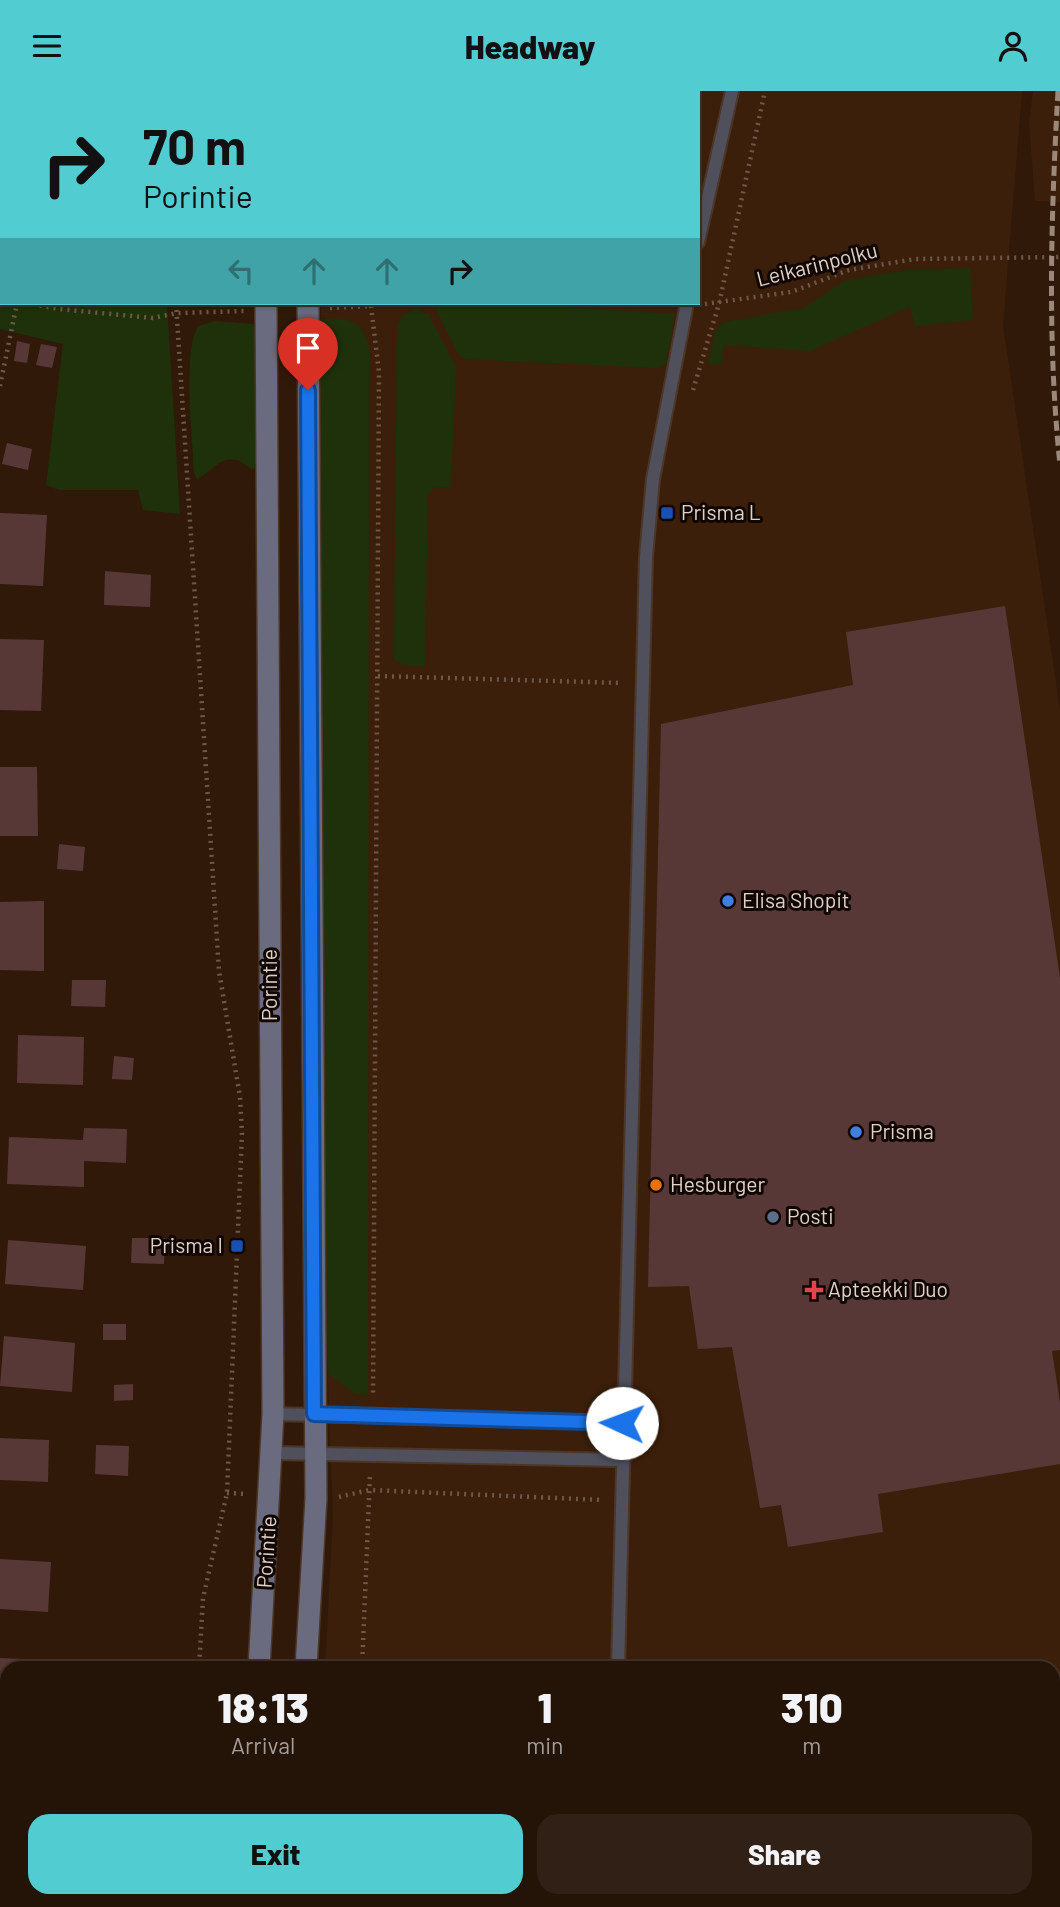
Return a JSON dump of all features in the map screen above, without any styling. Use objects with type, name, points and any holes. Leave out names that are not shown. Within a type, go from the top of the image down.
[{"type":"main road","name":"Porintie","points":[[260,1661],[273,1414],[266,305]]},
{"type":"main road","name":"Porintie","points":[[306,1661],[316,1498],[308,305]]},
{"type":"lane","points":[[700,233],[732,91]]},
{"type":"lane","points":[[618,1661],[622,1423],[646,557],[653,479],[687,305]]},
{"type":"lane","points":[[272,1453],[622,1461],[641,1440],[622,1423],[273,1414]]},
{"type":"path","points":[[690,403],[719,304],[765,91]]},
{"type":"path","name":"Leikarinpolku","points":[[700,304],[719,304],[791,292],[849,270],[915,259],[1060,257]]},
{"type":"path","points":[[0,386],[17,305]]},
{"type":"path","points":[[37,305],[153,319],[177,313]]},
{"type":"path","points":[[176,305],[219,971],[240,1097],[242,1133],[226,1493],[202,1598],[199,1661]]},
{"type":"path","points":[[372,306],[379,372],[373,1416]]},
{"type":"path","points":[[378,676],[642,683]]},
{"type":"path","points":[[362,1661],[371,1456]]},
{"type":"path","points":[[369,1490],[621,1500]]},
{"type":"shaded area","points":[[700,91],[1022,91],[1003,326],[1060,710],[1060,1661],[325,1661],[333,1517],[327,1356],[321,305],[700,305]]},
{"type":"shaded area","points":[[1033,91],[1060,91],[1060,202],[1035,201],[1029,122]]},
{"type":"green space","points":[[970,268],[973,320],[915,326],[910,307],[810,351],[724,345],[721,365],[708,364],[716,330],[724,322],[804,308],[846,280],[907,270]]},
{"type":"green space","points":[[0,305],[167,305],[180,514],[143,510],[138,490],[59,490],[46,485],[63,344],[0,329]]},
{"type":"green space","points":[[434,305],[531,305],[675,314],[666,364],[657,368],[463,359],[454,347]]},
{"type":"green space","points":[[416,308],[429,316],[456,367],[451,487],[435,487],[428,494],[425,666],[403,665],[394,659],[397,327],[401,317]]},
{"type":"green space","points":[[320,319],[353,322],[362,331],[369,348],[368,1395],[355,1394],[329,1374],[327,1356]]},
{"type":"green space","points":[[215,321],[253,324],[255,329],[256,467],[252,470],[243,463],[229,459],[197,479],[194,473],[190,356],[198,326]]},
{"type":"building","points":[[17,341],[30,344],[27,363],[14,361]]},
{"type":"building","points":[[41,344],[57,347],[52,368],[36,365]]},
{"type":"building","points":[[7,443],[32,449],[28,470],[2,464]]},
{"type":"building","points":[[0,513],[47,515],[43,586],[0,584]]},
{"type":"building","points":[[105,571],[151,575],[150,607],[104,605]]},
{"type":"building","name":"Prisma","points":[[1005,606],[1060,978],[1060,1350],[1052,1351],[1060,1403],[1060,1464],[878,1494],[883,1532],[788,1547],[781,1505],[760,1508],[732,1347],[698,1349],[689,1286],[648,1287],[661,724],[853,685],[846,632]]},
{"type":"building","points":[[0,639],[44,640],[41,711],[0,710]]},
{"type":"building","points":[[0,767],[37,767],[38,836],[0,836]]},
{"type":"building","points":[[59,844],[85,847],[83,871],[57,869]]},
{"type":"building","points":[[44,901],[44,971],[0,970],[0,902]]},
{"type":"building","points":[[72,980],[106,980],[105,1007],[71,1006]]},
{"type":"building","points":[[18,1035],[84,1037],[83,1085],[17,1083]]},
{"type":"building","points":[[114,1056],[134,1058],[132,1080],[112,1079]]},
{"type":"building","points":[[84,1128],[127,1129],[126,1163],[84,1161],[84,1187],[7,1184],[9,1137],[83,1140]]},
{"type":"building","points":[[132,1238],[165,1238],[164,1264],[131,1263]]},
{"type":"building","points":[[8,1240],[86,1246],[83,1290],[5,1284]]},
{"type":"building","points":[[103,1324],[126,1324],[126,1340],[103,1340]]},
{"type":"building","points":[[4,1336],[75,1343],[72,1392],[0,1386]]},
{"type":"building","points":[[133,1384],[133,1400],[114,1401],[114,1385]]},
{"type":"building","points":[[0,1438],[49,1440],[48,1482],[0,1480]]},
{"type":"building","points":[[96,1445],[129,1446],[128,1476],[95,1474]]},
{"type":"building","points":[[0,1559],[51,1562],[48,1612],[0,1609]]},
{"type":"building","points":[[0,1658],[45,1660],[45,1661],[0,1661]]},
{"type":"railway","points":[[1058,91],[1051,278],[1053,372],[1060,465]]},
{"type":"place","name":"Prisma L","points":[[667,513]]},
{"type":"place","name":"Elisa Shopit","points":[[728,901]]},
{"type":"place","name":"Prisma","points":[[856,1132]]},
{"type":"place","name":"Hesburger","points":[[656,1185]]},
{"type":"place","name":"Posti","points":[[773,1217]]},
{"type":"place","name":"Prisma I","points":[[237,1246]]},
{"type":"place","name":"Apteekki Duo","points":[[814,1290]]},
{"type":"route","points":[[308,390],[314,1414],[622,1423]]}]
